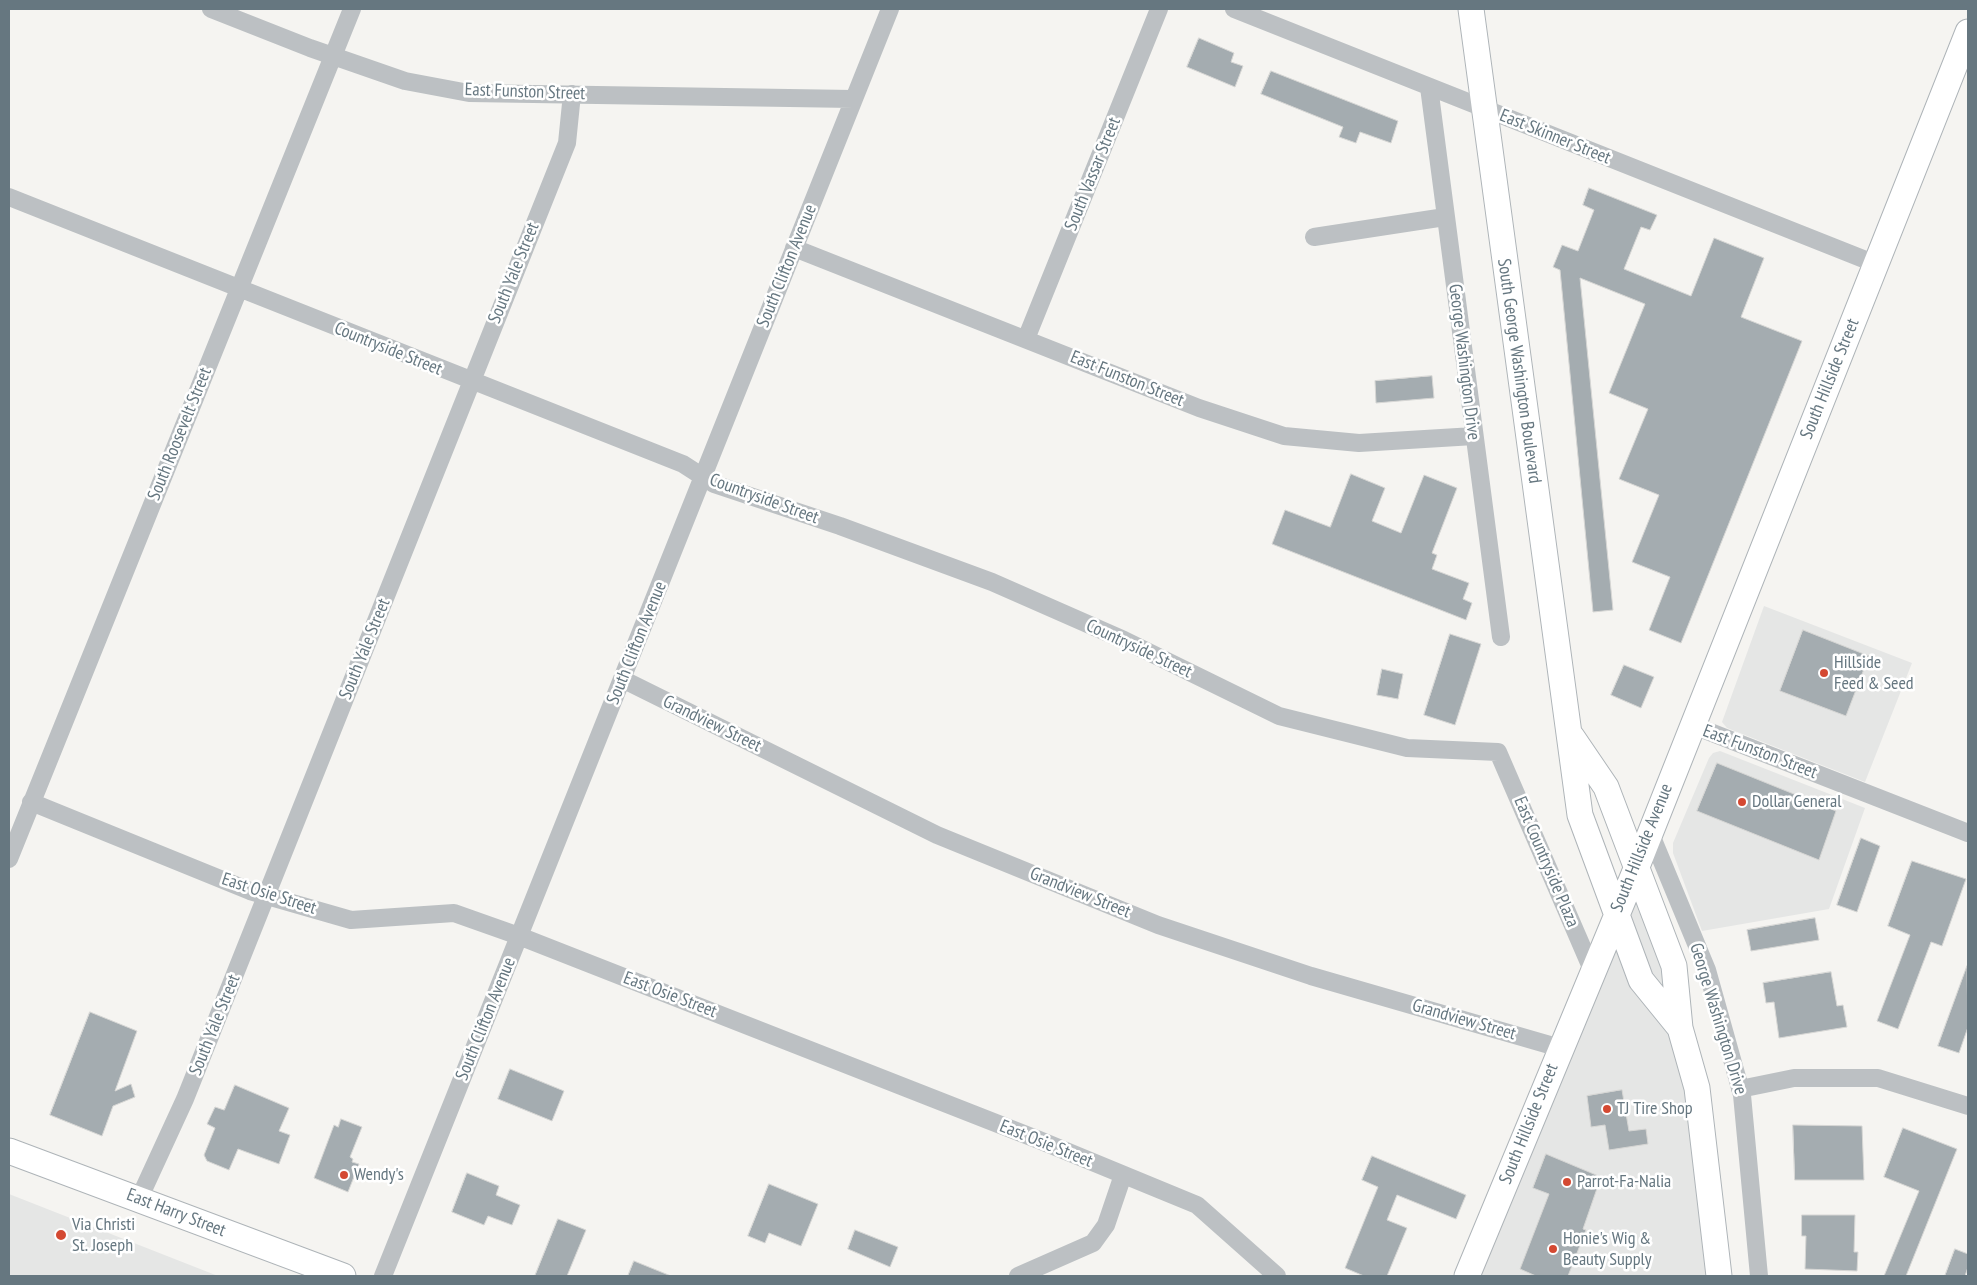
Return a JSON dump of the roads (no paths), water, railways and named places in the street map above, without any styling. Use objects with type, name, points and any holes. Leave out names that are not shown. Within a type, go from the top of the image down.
[{"type":"main road","name":"South George Washington Boulevard","points":[[1471,9],[1580,815],[1641,980],[1680,1028]]},
{"type":"main road","name":"South Hillside Street","points":[[1692,725],[1968,32]]},
{"type":"main road","name":"South Hillside Avenue","points":[[1593,972],[1636,869],[1649,830],[1692,725]]},
{"type":"main road","name":"South George Washington Boulevard","points":[[1569,733],[1606,787],[1674,966],[1680,1028],[1697,1088],[1719,1276]]},
{"type":"main road","name":"South Hillside Street","points":[[1467,1276],[1593,972]]},
{"type":"main road","name":"East Harry Street","points":[[9,1150],[343,1276]]},
{"type":"street","name":"East Funston Street","points":[[211,9],[332,56],[405,81],[469,92],[853,99]]},
{"type":"street","name":"South Roosevelt Street","points":[[9,859],[352,9]]},
{"type":"street","name":"South Clifton Avenue","points":[[383,1276],[890,9]]},
{"type":"street","name":"South Vassar Street","points":[[1026,339],[1159,9]]},
{"type":"street","name":"East Skinner Street","points":[[1234,9],[1876,264]]},
{"type":"street","name":"George Washington Drive","points":[[1428,87],[1501,636]]},
{"type":"street","name":"South Yale Street","points":[[138,1199],[185,1099],[567,143],[572,94]]},
{"type":"street","name":"Countryside Street","points":[[9,197],[471,382],[683,464],[714,484],[840,526],[992,582],[1124,640],[1279,716],[1407,748],[1498,752]]},
{"type":"street","points":[[1314,237],[1445,217]]},
{"type":"street","name":"East Funston Street","points":[[794,248],[1199,408],[1284,436],[1359,443],[1474,436]]},
{"type":"street","name":"Grandview Street","points":[[622,679],[937,835],[1158,925],[1311,976],[1560,1048]]},
{"type":"street","name":"East Funston Street","points":[[1692,725],[1968,833]]},
{"type":"street","name":"East Countryside Plaza","points":[[1498,752],[1593,972]]},
{"type":"street","name":"East Osie Street","points":[[31,802],[267,896],[351,920],[454,913],[519,936],[1197,1205],[1277,1276]]},
{"type":"street","name":"George Washington Drive","points":[[1649,830],[1707,970],[1740,1089],[1759,1276]]},
{"type":"street","points":[[1740,1089],[1794,1078],[1878,1078],[1968,1106]]},
{"type":"street","points":[[1018,1276],[1093,1243],[1106,1225],[1123,1175]]},
{"type":"place","name":"Hillside Feed & Seed","points":[[1824,673]]},
{"type":"place","name":"Dollar General","points":[[1742,802]]},
{"type":"place","name":"TJ Tire Shop","points":[[1607,1109]]},
{"type":"place","name":"Wendy's","points":[[344,1175]]},
{"type":"place","name":"Parrot-Fa-Nalia","points":[[1567,1182]]},
{"type":"place","name":"Via Christi St. Joseph","points":[[61,1235]]},
{"type":"place","name":"Honie's Wig & Beauty Supply","points":[[1553,1249]]}]
